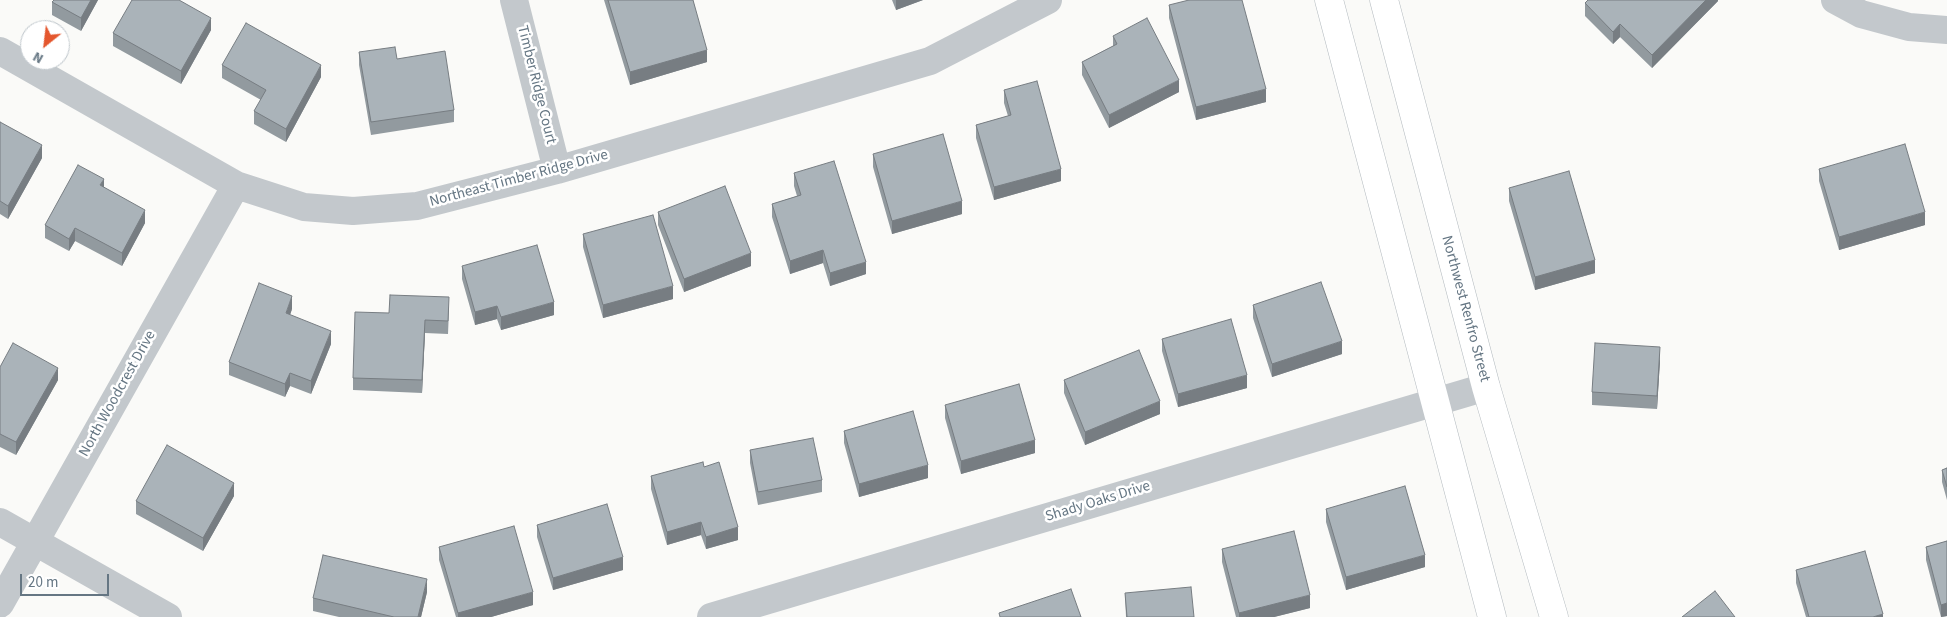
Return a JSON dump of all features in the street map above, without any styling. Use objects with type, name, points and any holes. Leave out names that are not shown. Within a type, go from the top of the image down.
[{"type":"main road","points":[[1329,0],[1492,617]]},
{"type":"main road","name":"Northwest Renfro Street","points":[[1384,0],[1486,387],[1554,617]]},
{"type":"street","name":"Timber Ridge Court","points":[[514,0],[557,170]]},
{"type":"street","name":"Northeast Timber Ridge Drive","points":[[0,51],[236,185],[304,207],[353,211],[417,206],[557,170],[930,61],[1048,0]]},
{"type":"street","points":[[1835,0],[1861,14],[1909,27],[1947,30]]},
{"type":"street","name":"North Woodcrest Drive","points":[[0,604],[236,185]]},
{"type":"street","name":"Shady Oaks Drive","points":[[711,617],[1486,387]]},
{"type":"street","points":[[0,522],[168,617]]},
{"type":"building","points":[[54,0],[91,0],[81,18],[52,2]]},
{"type":"building","points":[[132,0],[179,0],[211,18],[181,71],[113,33]]},
{"type":"building","points":[[608,0],[693,0],[707,50],[630,72]]},
{"type":"building","points":[[1189,0],[1242,0],[1266,89],[1196,107],[1169,5]]},
{"type":"building","points":[[1588,0],[1706,0],[1652,55],[1620,24],[1613,32],[1585,3]]},
{"type":"building","points":[[1147,18],[1179,80],[1109,115],[1082,62],[1117,44],[1113,36]]},
{"type":"building","points":[[246,23],[321,65],[286,129],[254,111],[266,90],[222,65]]},
{"type":"building","points":[[395,47],[397,59],[445,51],[454,110],[371,122],[359,52]]},
{"type":"building","points":[[1037,81],[1061,169],[994,187],[976,125],[1011,115],[1004,90]]},
{"type":"building","points":[[0,122],[42,145],[8,206],[0,201]]},
{"type":"building","points":[[943,134],[962,201],[892,221],[873,154]]},
{"type":"building","points":[[1905,144],[1925,212],[1839,237],[1819,169]]},
{"type":"building","points":[[834,161],[866,262],[830,273],[823,250],[790,261],[772,204],[801,195],[794,173]]},
{"type":"building","points":[[78,165],[104,179],[100,185],[145,210],[122,253],[75,228],[69,239],[45,225]]},
{"type":"building","points":[[1569,171],[1595,260],[1535,277],[1509,188]]},
{"type":"building","points":[[725,186],[751,253],[684,279],[658,212]]},
{"type":"building","points":[[653,215],[673,286],[603,305],[583,234]]},
{"type":"building","points":[[537,245],[554,302],[501,317],[497,306],[475,312],[462,266]]},
{"type":"building","points":[[1321,282],[1342,341],[1272,364],[1253,305]]},
{"type":"building","points":[[259,283],[292,296],[286,313],[331,331],[311,381],[290,373],[285,384],[229,362]]},
{"type":"building","points":[[390,295],[449,297],[448,321],[425,320],[422,380],[353,378],[355,312],[389,313]]},
{"type":"building","points":[[1231,319],[1247,375],[1178,394],[1162,339]]},
{"type":"building","points":[[13,343],[58,368],[16,442],[0,434],[0,367]]},
{"type":"building","points":[[1595,343],[1660,347],[1657,396],[1592,392]]},
{"type":"building","points":[[1139,350],[1160,401],[1085,432],[1064,380]]},
{"type":"building","points":[[1019,384],[1035,440],[961,461],[945,405]]},
{"type":"building","points":[[913,411],[928,465],[859,484],[844,431]]},
{"type":"building","points":[[813,438],[822,480],[758,492],[750,450]]},
{"type":"building","points":[[167,445],[234,483],[203,538],[136,501]]},
{"type":"building","points":[[703,462],[704,467],[719,462],[738,527],[706,537],[701,522],[667,532],[651,476]]},
{"type":"building","points":[[1947,468],[1947,487],[1942,470]]},
{"type":"building","points":[[1405,486],[1425,555],[1346,577],[1326,509]]},
{"type":"building","points":[[607,504],[623,557],[553,578],[537,525]]},
{"type":"building","points":[[514,526],[533,592],[458,613],[439,547]]},
{"type":"building","points":[[1294,531],[1310,595],[1239,613],[1222,549]]},
{"type":"building","points":[[1947,541],[1947,603],[1941,605],[1926,547]]},
{"type":"building","points":[[1865,551],[1883,614],[1873,617],[1809,617],[1796,570]]},
{"type":"building","points":[[323,555],[427,579],[418,617],[394,617],[313,598]]},
{"type":"building","points":[[1191,587],[1194,617],[1127,617],[1125,593]]},
{"type":"building","points":[[1071,589],[1081,617],[1000,617],[999,613]]},
{"type":"building","points":[[1715,591],[1735,617],[1682,617]]}]
